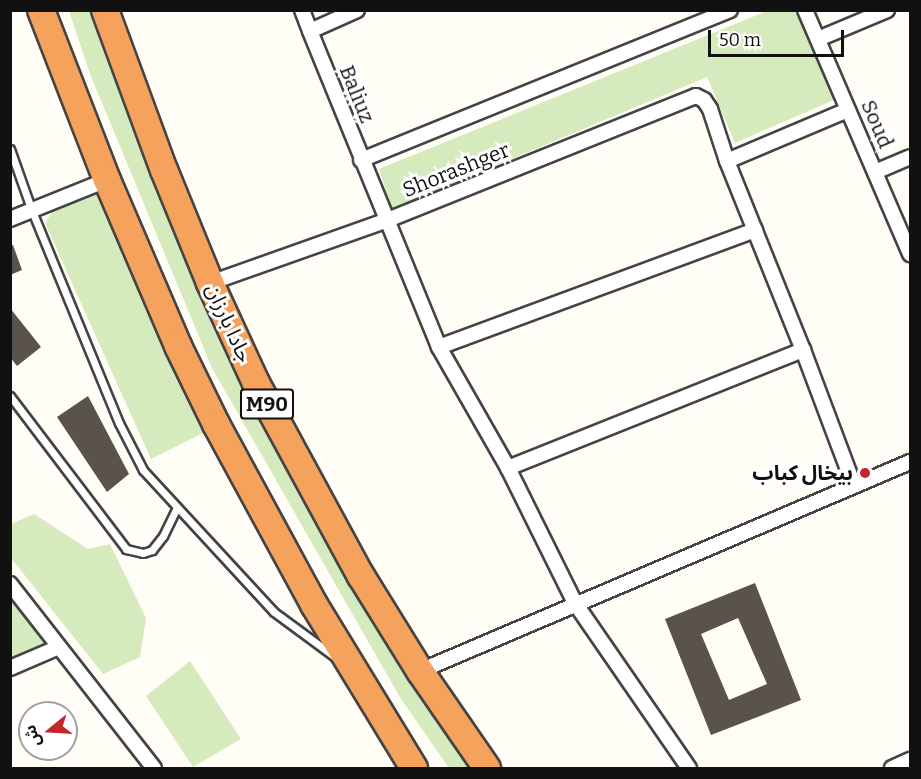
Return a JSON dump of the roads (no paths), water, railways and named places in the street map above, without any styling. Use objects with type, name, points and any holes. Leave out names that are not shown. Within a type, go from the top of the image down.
[{"type":"highway","name":"M90","points":[[41,10],[107,180],[178,346],[216,424],[349,664],[414,768]]},
{"type":"highway","name":"جادا بارزان","points":[[105,10],[164,170],[210,283],[256,382],[319,503],[420,670],[487,768]]},
{"type":"street","name":"Baliuz","points":[[302,10],[385,221],[439,347],[508,468],[575,603],[689,768]]},
{"type":"street","points":[[309,31],[357,10]]},
{"type":"street","points":[[361,160],[730,10]]},
{"type":"street","name":"Soud","points":[[805,10],[910,254]]},
{"type":"street","points":[[818,39],[887,10]]},
{"type":"street","name":"Shorashger","points":[[210,283],[385,221],[696,96],[704,100],[710,109],[727,161]]},
{"type":"street","points":[[848,110],[727,161],[803,350],[854,486]]},
{"type":"street","points":[[875,172],[910,158]]},
{"type":"street","points":[[10,219],[107,180]]},
{"type":"street","points":[[439,347],[755,230]]},
{"type":"street","points":[[508,468],[803,350]]},
{"type":"street","points":[[420,670],[910,462]]},
{"type":"street","points":[[10,584],[154,768]]},
{"type":"street","points":[[10,668],[59,647]]},
{"type":"street","points":[[892,768],[910,760]]},
{"type":"lane","points":[[10,149],[32,211],[126,440],[143,470],[274,612],[301,634],[349,664]]},
{"type":"lane","points":[[10,396],[126,549],[143,553],[152,550],[163,536],[176,508]]},
{"type":"place","name":"بيخال كباب","points":[[865,473]]}]
